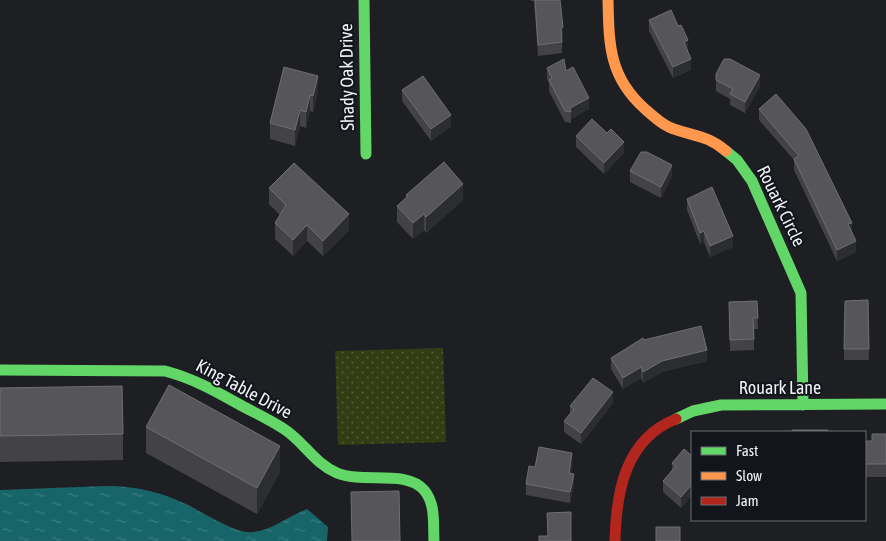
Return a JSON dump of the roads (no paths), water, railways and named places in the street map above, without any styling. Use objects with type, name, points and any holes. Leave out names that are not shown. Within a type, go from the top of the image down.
[{"type":"street","name":"Shady Oak Drive","points":[[364,0],[366,154]]},
{"type":"street","name":"Rouark Circle","points":[[608,0],[609,43],[612,60],[623,85],[633,100],[653,117],[676,130],[702,136],[717,143],[737,160],[752,181],[799,285],[802,309],[803,405]]},
{"type":"street","name":"King Table Drive","points":[[0,370],[165,371],[191,378],[286,430],[315,460],[338,473],[362,479],[402,478],[419,485],[433,506],[434,541]]},
{"type":"street","name":"Rouark Lane","points":[[615,541],[615,501],[627,464],[640,445],[660,427],[676,417],[702,408],[720,405],[886,404]]},
{"type":"water","points":[[106,486],[128,487],[158,493],[188,505],[225,525],[247,532],[255,532],[270,527],[307,509],[328,527],[327,541],[0,541],[0,490]]}]
